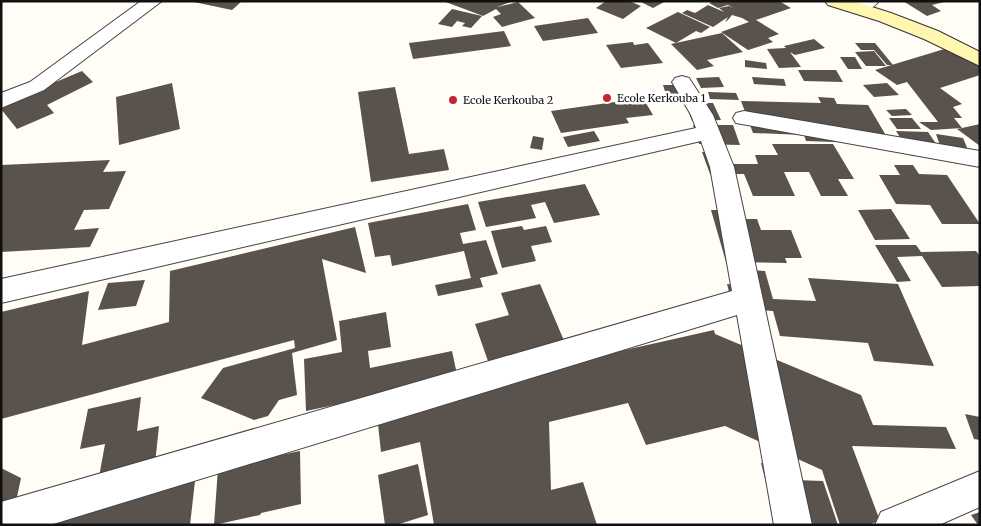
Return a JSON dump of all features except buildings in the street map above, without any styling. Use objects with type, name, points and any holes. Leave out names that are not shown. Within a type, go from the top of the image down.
[{"type":"main road","points":[[834,1],[863,5],[931,35],[980,60]]},
{"type":"street","points":[[1,101],[37,86],[153,1]]},
{"type":"street","points":[[682,82],[702,115],[722,166],[793,525]]},
{"type":"street","points":[[744,118],[980,158]]},
{"type":"street","points":[[1,291],[708,132]]},
{"type":"street","points":[[1,520],[748,298]]},
{"type":"street","points":[[894,525],[980,489]]},
{"type":"place","name":"Ecole Kerkouba 1","points":[[607,98]]},
{"type":"place","name":"Ecole Kerkouba 2","points":[[453,100]]}]
